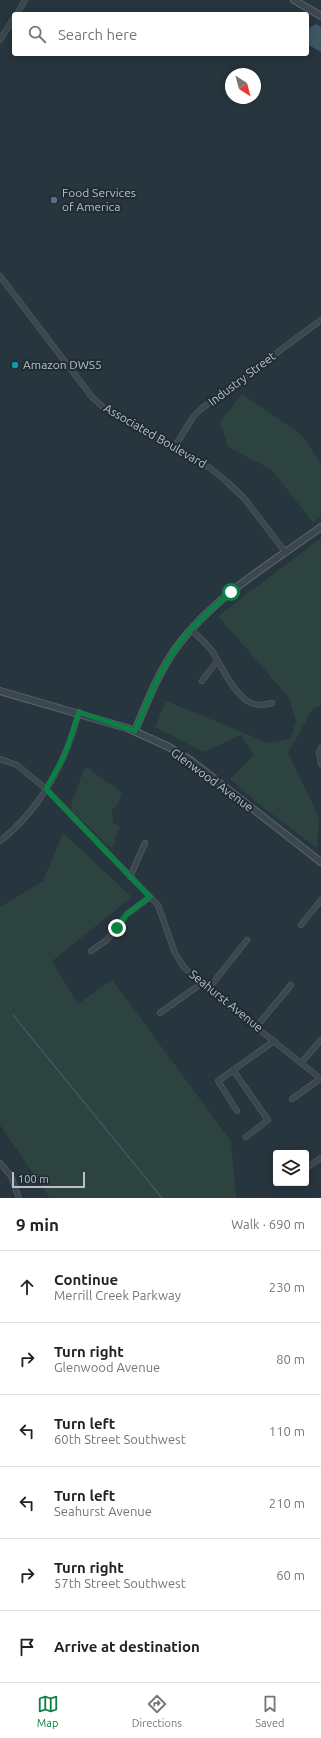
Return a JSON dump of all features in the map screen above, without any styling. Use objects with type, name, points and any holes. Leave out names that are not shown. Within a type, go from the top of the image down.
[{"type":"street","points":[[18,12],[25,0]]},
{"type":"street","points":[[294,0],[321,16]]},
{"type":"street","points":[[0,40],[12,21]]},
{"type":"street","name":"Associated Boulevard","points":[[0,276],[92,397],[103,407],[210,468],[244,498],[286,553]]},
{"type":"street","name":"Industry Street","points":[[174,448],[193,417],[201,409],[321,320]]},
{"type":"street","points":[[135,731],[170,658],[191,629],[208,611],[231,592],[321,527]]},
{"type":"street","points":[[191,629],[213,653],[243,698],[250,703],[260,705],[272,703]]},
{"type":"street","points":[[202,681],[217,661]]},
{"type":"street","name":"Glenwood Avenue","points":[[0,691],[79,712],[135,731],[189,760],[320,860]]},
{"type":"street","points":[[0,842],[23,820],[46,789],[65,754],[79,712]]},
{"type":"street","points":[[321,748],[319,752],[321,764]]},
{"type":"street","name":"Seahurst Avenue","points":[[0,758],[17,765],[46,789],[158,906],[177,957],[183,966],[321,1079]]},
{"type":"street","points":[[130,877],[145,843]]},
{"type":"street","points":[[91,951],[107,940],[127,914],[150,897]]},
{"type":"street","points":[[301,925],[321,900]]},
{"type":"street","points":[[209,988],[247,940]]},
{"type":"street","points":[[160,1013],[202,983]]},
{"type":"street","points":[[257,1026],[291,985]]},
{"type":"street","points":[[302,1062],[321,1040]]},
{"type":"street","points":[[237,1111],[218,1082],[274,1041]]},
{"type":"street","points":[[233,1070],[268,1120],[246,1137]]},
{"type":"street","points":[[292,1099],[321,1079]]},
{"type":"street","points":[[309,1166],[321,1158]]},
{"type":"street","points":[[0,1163],[11,1176],[19,1198]]},
{"type":"green space","points":[[242,394],[302,435],[321,464],[321,517],[313,523],[272,470],[228,447],[220,421]]},
{"type":"green space","points":[[321,538],[321,706],[313,708],[288,753],[319,817],[317,848],[256,802],[230,779],[254,755],[241,735],[203,752],[155,727],[166,701],[269,743],[291,738],[296,721],[289,698],[218,616]]},
{"type":"green space","points":[[88,768],[122,793],[118,804],[112,810],[113,823],[120,826],[112,849],[71,810],[73,799],[84,769]]},
{"type":"green space","points":[[63,833],[132,897],[52,961],[78,1004],[112,980],[231,1141],[236,1198],[50,1198],[0,1125],[0,907],[43,881]]},
{"type":"water","points":[[316,24],[321,27],[321,52],[309,45],[309,28]]},
{"type":"waterway","points":[[13,1015],[162,1198]]},
{"type":"place","name":"Food Services of America","points":[[54,200]]},
{"type":"place","name":"Amazon DWS5","points":[[15,365]]},
{"type":"route","points":[[117,928],[127,914],[150,897],[46,789],[65,754],[79,712],[135,731],[154,687],[178,645],[208,611],[231,592]]}]
